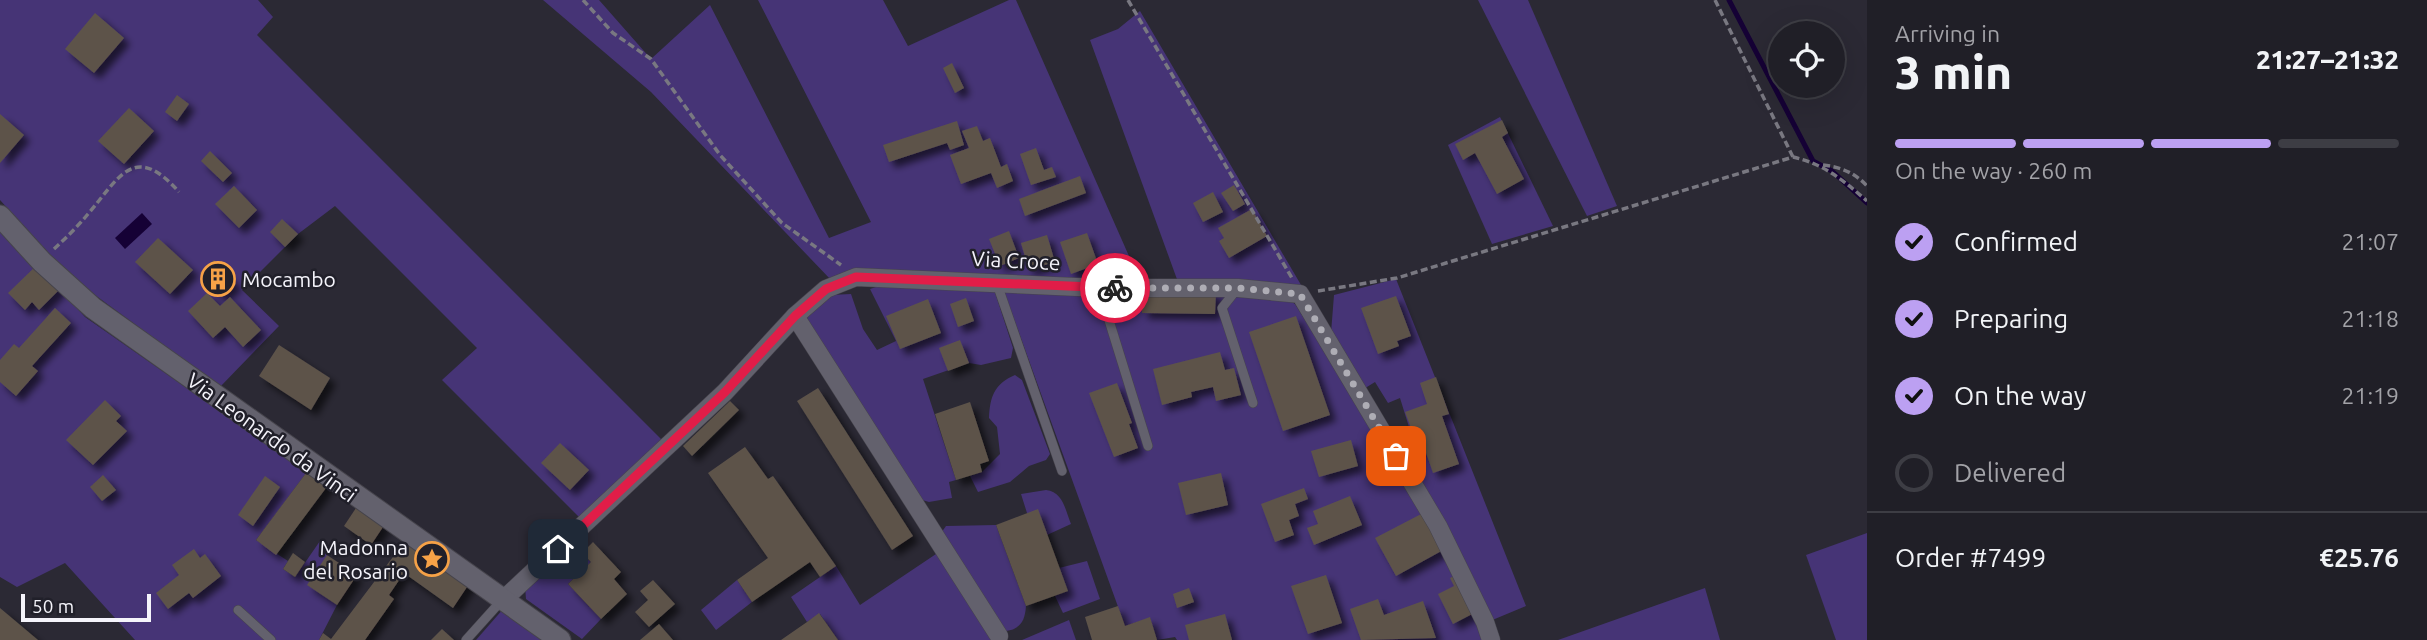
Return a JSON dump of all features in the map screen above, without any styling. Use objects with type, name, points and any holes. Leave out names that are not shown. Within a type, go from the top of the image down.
[{"type":"street","name":"Via Leonardo da Vinci","points":[[0,216],[42,262],[93,308],[560,640]]},
{"type":"street","name":"Via Croce","points":[[503,600],[725,392],[795,316],[826,289],[856,277],[1099,288],[1238,288],[1300,294]]},
{"type":"street","points":[[1300,294],[1438,526],[1486,622],[1491,640]]},
{"type":"street","points":[[795,316],[999,636]]},
{"type":"lane","points":[[997,282],[1062,471]]},
{"type":"lane","points":[[1099,288],[1148,446]]},
{"type":"lane","points":[[1238,288],[1222,308],[1253,403]]},
{"type":"lane","points":[[466,640],[503,600]]},
{"type":"lane","points":[[238,610],[271,640]]},
{"type":"path","points":[[583,0],[613,33],[651,59],[720,155],[782,223],[856,277]]},
{"type":"path","points":[[1128,0],[1212,146],[1251,203],[1300,294],[1397,278],[1793,157],[1835,166],[1857,176],[1867,186]]},
{"type":"path","points":[[1715,0],[1793,157]]},
{"type":"path","points":[[1819,164],[1832,171],[1867,201]]},
{"type":"path","points":[[42,262],[89,213],[118,175],[136,168],[151,169],[167,178],[179,192]]},
{"type":"shaded area","points":[[0,0],[258,0],[273,17],[257,35],[664,442],[580,518],[442,380],[477,348],[335,206],[298,234],[242,290],[279,326],[220,387],[95,295],[49,254],[0,200]]},
{"type":"shaded area","points":[[543,0],[599,0],[651,59],[710,5],[829,238],[871,222],[758,0],[883,0],[908,46],[1009,0],[1016,0],[1140,281],[974,274],[832,281],[651,92]]},
{"type":"shaded area","points":[[1478,0],[1528,0],[1617,206],[1587,216]]},
{"type":"shaded area","points":[[1140,11],[1304,290],[1178,282],[1090,40],[1118,29]]},
{"type":"shaded area","points":[[1500,117],[1553,226],[1492,244],[1448,145]]},
{"type":"shaded area","points":[[142,213],[152,224],[125,249],[115,238]]},
{"type":"shaded area","points":[[0,223],[85,317],[307,472],[256,540],[288,561],[283,569],[295,577],[320,541],[333,549],[308,585],[337,605],[319,640],[135,640],[65,563],[17,587],[0,577]]},
{"type":"shaded area","points":[[1396,279],[1526,606],[1490,621],[1409,456],[1417,453],[1400,398],[1388,403],[1375,382],[1362,390],[1331,333],[1334,295]]},
{"type":"shaded area","points":[[882,285],[995,292],[1013,348],[1011,358],[981,365],[969,363],[923,379],[956,480],[949,482],[952,498],[929,502],[919,499],[802,319],[830,295],[851,294],[863,329],[877,350],[896,341],[870,289]]},
{"type":"shaded area","points":[[1002,286],[1276,292],[1295,304],[1436,526],[1489,640],[1177,640],[1175,637],[1157,640],[1150,618],[1125,626]]},
{"type":"shaded area","points":[[1015,375],[1022,380],[1050,454],[1046,460],[1029,466],[1010,482],[978,492],[970,476],[982,472],[1000,454],[997,427],[989,418],[992,398],[1002,383]]},
{"type":"shaded area","points":[[1052,491],[1060,498],[1071,524],[1047,535],[1027,513],[1021,494]]},
{"type":"shaded area","points":[[996,525],[1026,606],[1021,623],[1006,631],[941,533],[946,526]]},
{"type":"shaded area","points":[[1867,533],[1867,640],[1836,640],[1806,555]]},
{"type":"shaded area","points":[[569,545],[591,562],[568,584],[601,619],[582,639],[526,599],[525,586]]},
{"type":"shaded area","points":[[939,552],[994,640],[838,640],[820,614],[807,622],[791,597],[836,566],[860,605]]},
{"type":"shaded area","points":[[1087,561],[1100,599],[1063,613],[1055,596],[1068,591],[1059,568]]},
{"type":"shaded area","points":[[737,580],[752,602],[716,630],[701,610]]},
{"type":"shaded area","points":[[1705,588],[1720,640],[1558,640]]},
{"type":"shaded area","points":[[504,608],[547,640],[476,640]]},
{"type":"shaded area","points":[[1069,620],[1076,640],[1022,640]]},
{"type":"building","points":[[95,13],[124,38],[94,73],[65,49]]},
{"type":"building","points":[[952,63],[964,88],[955,93],[943,68]]},
{"type":"building","points":[[177,95],[189,104],[177,121],[165,112]]},
{"type":"building","points":[[129,108],[154,131],[124,164],[98,141]]},
{"type":"building","points":[[0,114],[24,135],[0,163]]},
{"type":"building","points":[[1502,120],[1508,133],[1502,137],[1524,179],[1497,194],[1475,153],[1463,160],[1455,144]]},
{"type":"building","points":[[957,121],[964,145],[950,150],[947,143],[889,162],[883,145]]},
{"type":"building","points":[[977,126],[983,141],[990,138],[1001,167],[1007,164],[1013,181],[997,188],[991,173],[961,184],[950,155],[969,148],[962,131]]},
{"type":"building","points":[[1036,148],[1044,170],[1052,167],[1056,177],[1031,185],[1020,154]]},
{"type":"building","points":[[210,151],[232,173],[223,182],[201,161]]},
{"type":"building","points":[[1080,176],[1086,193],[1025,216],[1019,199]]},
{"type":"building","points":[[1234,185],[1245,204],[1233,211],[1221,193]]},
{"type":"building","points":[[234,186],[257,210],[239,228],[215,204]]},
{"type":"building","points":[[1213,192],[1223,212],[1203,222],[1193,203]]},
{"type":"building","points":[[1252,209],[1267,236],[1229,258],[1219,241],[1224,238],[1218,228]]},
{"type":"building","points":[[282,219],[298,234],[285,247],[270,232]]},
{"type":"building","points":[[1009,231],[1019,258],[1000,266],[989,239]]},
{"type":"building","points":[[1087,233],[1098,264],[1071,274],[1060,242]]},
{"type":"building","points":[[1047,235],[1055,262],[1029,270],[1021,243]]},
{"type":"building","points":[[158,238],[193,270],[170,294],[135,262]]},
{"type":"building","name":"Mocambo","points":[[214,260],[236,284],[222,297],[200,273]]},
{"type":"building","points":[[37,265],[61,288],[39,310],[32,302],[25,310],[8,293]]},
{"type":"building","points":[[1142,290],[1216,292],[1215,314],[1142,313]]},
{"type":"building","points":[[207,293],[220,306],[230,297],[261,330],[243,347],[225,327],[213,338],[188,311]]},
{"type":"building","points":[[1396,296],[1411,336],[1397,341],[1399,346],[1378,354],[1361,308]]},
{"type":"building","points":[[966,298],[974,321],[958,327],[950,304]]},
{"type":"building","points":[[928,299],[941,333],[900,349],[886,316]]},
{"type":"building","points":[[55,308],[71,323],[32,366],[38,371],[16,396],[0,382],[0,360],[14,344],[19,348]]},
{"type":"building","points":[[1296,316],[1330,415],[1283,431],[1249,332]]},
{"type":"building","points":[[960,340],[969,363],[948,371],[939,348]]},
{"type":"building","points":[[279,345],[330,378],[311,410],[259,376]]},
{"type":"building","points":[[1220,352],[1225,370],[1234,368],[1241,395],[1216,401],[1213,387],[1191,392],[1192,397],[1162,405],[1153,369]]},
{"type":"building","points":[[1436,377],[1449,414],[1442,416],[1459,464],[1433,473],[1425,450],[1420,452],[1405,412],[1427,404],[1420,383]]},
{"type":"building","points":[[1117,383],[1138,448],[1114,457],[1089,393]]},
{"type":"building","points":[[818,388],[913,536],[892,550],[797,401]]},
{"type":"building","points":[[105,400],[121,416],[116,421],[127,431],[93,465],[66,440]]},
{"type":"building","points":[[730,401],[739,410],[692,456],[683,446]]},
{"type":"building","points":[[970,402],[989,461],[980,464],[982,472],[956,480],[935,414]]},
{"type":"building","points":[[1351,440],[1358,466],[1319,477],[1311,451]]},
{"type":"building","points":[[560,443],[589,470],[570,490],[541,463]]},
{"type":"building","points":[[745,447],[768,479],[773,476],[836,566],[820,577],[810,562],[752,602],[737,580],[768,558],[708,473]]},
{"type":"building","points":[[312,465],[332,480],[276,555],[256,540]]},
{"type":"building","points":[[1221,473],[1228,505],[1186,515],[1178,483]]},
{"type":"building","points":[[103,475],[116,490],[102,501],[90,487]]},
{"type":"building","points":[[265,476],[280,487],[253,526],[238,515]]},
{"type":"building","points":[[1304,488],[1308,499],[1295,504],[1299,516],[1289,520],[1294,535],[1275,542],[1261,504]]},
{"type":"building","points":[[1350,496],[1362,525],[1314,545],[1307,528],[1318,524],[1313,511]]},
{"type":"building","points":[[358,505],[385,524],[371,545],[344,526]]},
{"type":"building","points":[[1038,509],[1068,591],[1026,606],[996,525]]},
{"type":"building","points":[[1425,512],[1445,549],[1396,576],[1375,538]]},
{"type":"building","points":[[408,537],[471,581],[453,608],[404,573],[389,595],[394,599],[365,640],[319,640],[323,633],[331,639]]},
{"type":"building","points":[[593,542],[621,572],[614,579],[627,594],[601,619],[568,584],[591,562],[582,553]]},
{"type":"building","points":[[194,549],[200,558],[205,554],[221,576],[193,598],[189,593],[168,609],[156,593],[179,575],[172,565]]},
{"type":"building","points":[[293,553],[305,562],[295,577],[283,569]]},
{"type":"building","points":[[327,555],[357,575],[337,605],[307,585]]},
{"type":"building","points":[[1458,574],[1478,611],[1453,624],[1438,594],[1454,586],[1450,578]]},
{"type":"building","points":[[1326,575],[1342,623],[1308,634],[1291,586]]},
{"type":"building","points":[[653,580],[675,604],[649,627],[635,612],[648,600],[640,591]]},
{"type":"building","points":[[1189,588],[1194,602],[1177,608],[1173,594]]},
{"type":"building","points":[[1378,599],[1384,615],[1423,601],[1436,638],[1361,640],[1350,609]]},
{"type":"building","points":[[1118,606],[1125,626],[1150,617],[1157,640],[1092,640],[1085,617]]},
{"type":"building","points":[[0,608],[38,640],[0,640]]},
{"type":"building","points":[[819,613],[838,640],[781,640],[807,622]]},
{"type":"building","points":[[1225,614],[1232,640],[1189,640],[1185,625]]},
{"type":"building","points":[[659,624],[673,640],[640,640]]},
{"type":"building","points":[[442,629],[454,640],[431,640]]},
{"type":"waterway","points":[[1729,0],[1813,161],[1832,171],[1867,203]]},
{"type":"way so far","points":[[1115,288],[1275,289],[1300,294],[1396,456]]},
{"type":"place","name":"Mocambo","points":[[218,279]]},
{"type":"place","name":"Madonna del Rosario","points":[[432,559]]},
{"type":"route","points":[[558,549],[725,392],[795,316],[826,289],[856,277],[1115,288]]}]
